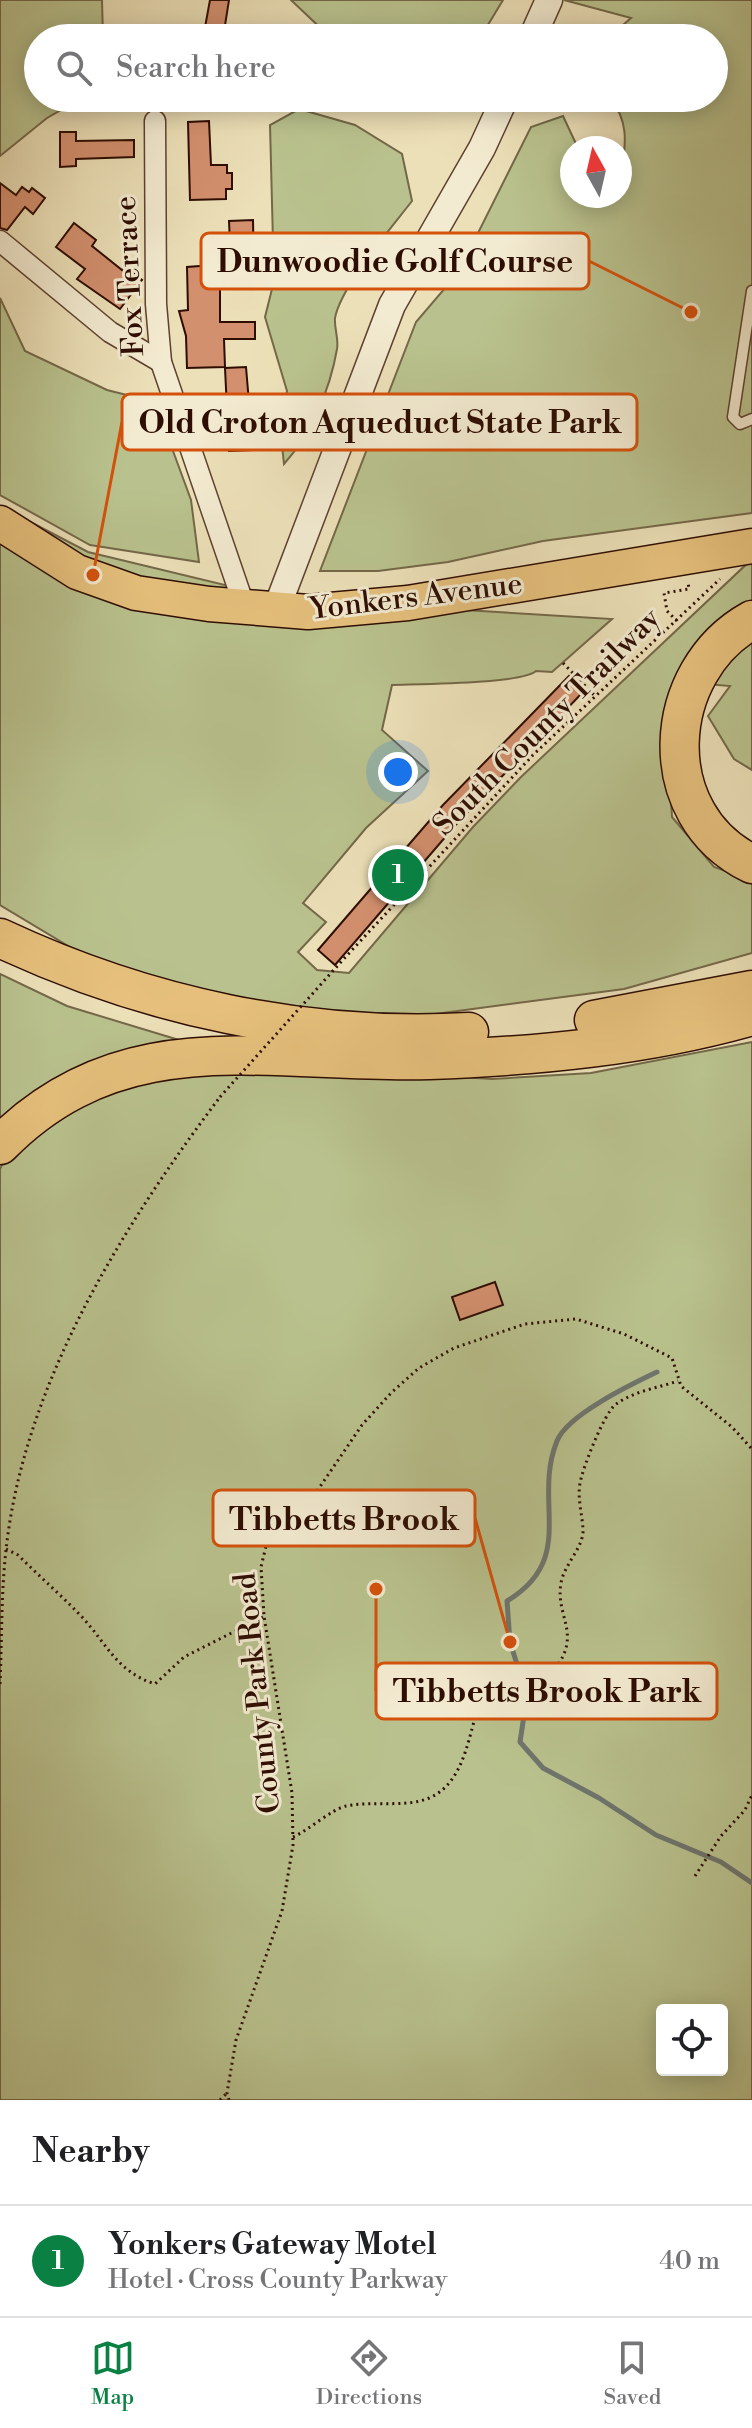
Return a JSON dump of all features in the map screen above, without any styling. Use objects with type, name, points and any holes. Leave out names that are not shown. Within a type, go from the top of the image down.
[{"type":"highway","points":[[752,620],[720,642],[700,666],[683,707],[678,753],[688,795],[703,822],[729,850],[752,864]]},
{"type":"highway","points":[[0,924],[52,962]]},
{"type":"highway","points":[[0,938],[52,962],[120,987],[187,1006],[267,1022],[357,1031],[457,1033],[554,1025],[655,1011],[752,990]]},
{"type":"highway","points":[[0,963],[149,1023],[241,1045],[330,1058]]},
{"type":"highway","points":[[0,1145],[56,1098],[123,1069],[196,1056],[428,1060],[572,1050],[667,1036],[752,1016]]},
{"type":"main road","name":"Yonkers Avenue","points":[[0,523],[50,557],[105,584],[165,598],[261,609],[337,612],[752,546]]},
{"type":"street","points":[[538,24],[549,0]]},
{"type":"street","points":[[261,609],[392,305],[482,148],[499,112]]},
{"type":"street","name":"Fox Terrace","points":[[155,121],[156,304],[161,362],[261,609]]},
{"type":"street","points":[[0,241],[110,332],[161,362]]},
{"type":"lane","points":[[752,291],[733,417],[740,424],[752,419]]},
{"type":"path","name":"South County Trailway","points":[[0,1684],[6,1549],[22,1465],[37,1416],[88,1302],[167,1168],[220,1097],[484,806],[721,578]]},
{"type":"path","points":[[677,621],[667,611],[664,593],[689,589]]},
{"type":"path","points":[[563,663],[595,696]]},
{"type":"path","name":"County Park Road","points":[[227,2093],[236,2040],[282,1911],[293,1837],[292,1793],[264,1616],[261,1567],[266,1546],[315,1494],[362,1425],[419,1368],[481,1337],[536,1322],[576,1319],[624,1334],[672,1358],[679,1380]]},
{"type":"path","points":[[293,1837],[312,1829],[343,1806],[423,1802],[443,1793],[458,1771],[486,1686],[497,1678],[554,1670],[563,1659],[568,1621],[561,1581],[583,1534],[579,1511],[580,1483],[612,1406],[634,1394],[679,1380],[752,1449]]},
{"type":"path","points":[[6,1549],[18,1555],[84,1619],[111,1657],[140,1679],[155,1684],[184,1657],[264,1616]]},
{"type":"path","points":[[695,1876],[721,1836],[745,1810],[752,1795]]},
{"type":"path","points":[[220,2100],[227,2093],[229,2100]]},
{"type":"green space","points":[[0,0],[102,0],[103,24],[24,24],[24,112],[58,112],[0,156]]},
{"type":"green space","points":[[291,0],[503,0],[488,24],[316,24]]},
{"type":"green space","points":[[564,0],[752,0],[752,513],[543,541],[448,562],[378,571],[320,571],[416,322],[458,273],[531,127],[563,116],[572,136],[560,136],[560,208],[632,208],[632,136],[625,136],[619,112],[728,112],[728,24],[624,24],[631,18]]},
{"type":"green space","points":[[294,112],[310,112],[355,125],[402,154],[412,201],[368,257],[339,305],[335,318],[337,349],[330,380],[311,425],[284,464],[280,427],[287,391],[265,317],[274,281],[270,125]]},
{"type":"green space","points":[[0,298],[25,351],[107,390],[155,402],[191,500],[199,562],[90,545],[0,495]]},
{"type":"green space","points":[[0,506],[88,552],[283,599],[612,619],[552,672],[536,671],[491,681],[392,685],[382,730],[428,771],[366,828],[303,903],[326,922],[298,952],[317,970],[349,973],[473,827],[521,777],[752,559],[752,770],[734,759],[708,716],[730,686],[683,682],[667,729],[672,817],[714,867],[752,880],[752,953],[624,989],[420,1016],[330,1017],[153,983],[75,950],[0,905]]},
{"type":"green space","points":[[0,974],[67,1006],[179,1040],[130,1051],[82,1067],[38,1091],[0,1124]]},
{"type":"green space","points":[[752,1042],[752,2100],[0,2100],[0,1169],[17,1133],[150,1073],[412,1074],[492,1079],[591,1073]]},
{"type":"building","points":[[210,0],[229,0],[225,24],[206,24]]},
{"type":"building","points":[[209,121],[211,165],[227,165],[227,173],[232,173],[232,189],[226,189],[226,199],[190,200],[188,122]]},
{"type":"building","points":[[60,132],[76,132],[76,141],[134,140],[134,157],[76,159],[76,166],[60,167]]},
{"type":"building","points":[[0,183],[16,195],[22,187],[29,192],[32,188],[45,198],[33,214],[25,207],[7,230],[0,228]]},
{"type":"building","points":[[253,220],[254,268],[231,268],[229,221]]},
{"type":"building","points":[[74,223],[96,240],[92,246],[122,270],[125,266],[142,280],[120,309],[77,279],[85,269],[56,247]]},
{"type":"building","points":[[227,264],[228,285],[220,286],[220,322],[255,322],[255,339],[224,339],[225,367],[187,368],[186,336],[179,311],[188,310],[187,267]]},
{"type":"building","points":[[246,367],[253,450],[229,451],[225,368]]},
{"type":"building","points":[[569,676],[584,691],[460,820],[335,965],[318,950],[443,805]]},
{"type":"building","points":[[495,1282],[503,1305],[460,1320],[452,1297]]},
{"type":"waterway","points":[[657,1372],[586,1411],[563,1431],[557,1441],[551,1464],[547,1548],[541,1566],[529,1584],[507,1601],[510,1642],[527,1696],[520,1742],[543,1768],[599,1798],[656,1835],[721,1862],[752,1883]]},
{"type":"place","name":"Dunwoodie Golf Course","points":[[691,312]]},
{"type":"place","name":"Old Croton Aqueduct State Park","points":[[93,575]]},
{"type":"place","name":"Yonkers Gateway Motel","points":[[398,875]]},
{"type":"place","name":"Tibbetts Brook Park","points":[[376,1589]]},
{"type":"place","name":"Tibbetts Brook","points":[[510,1642]]}]
